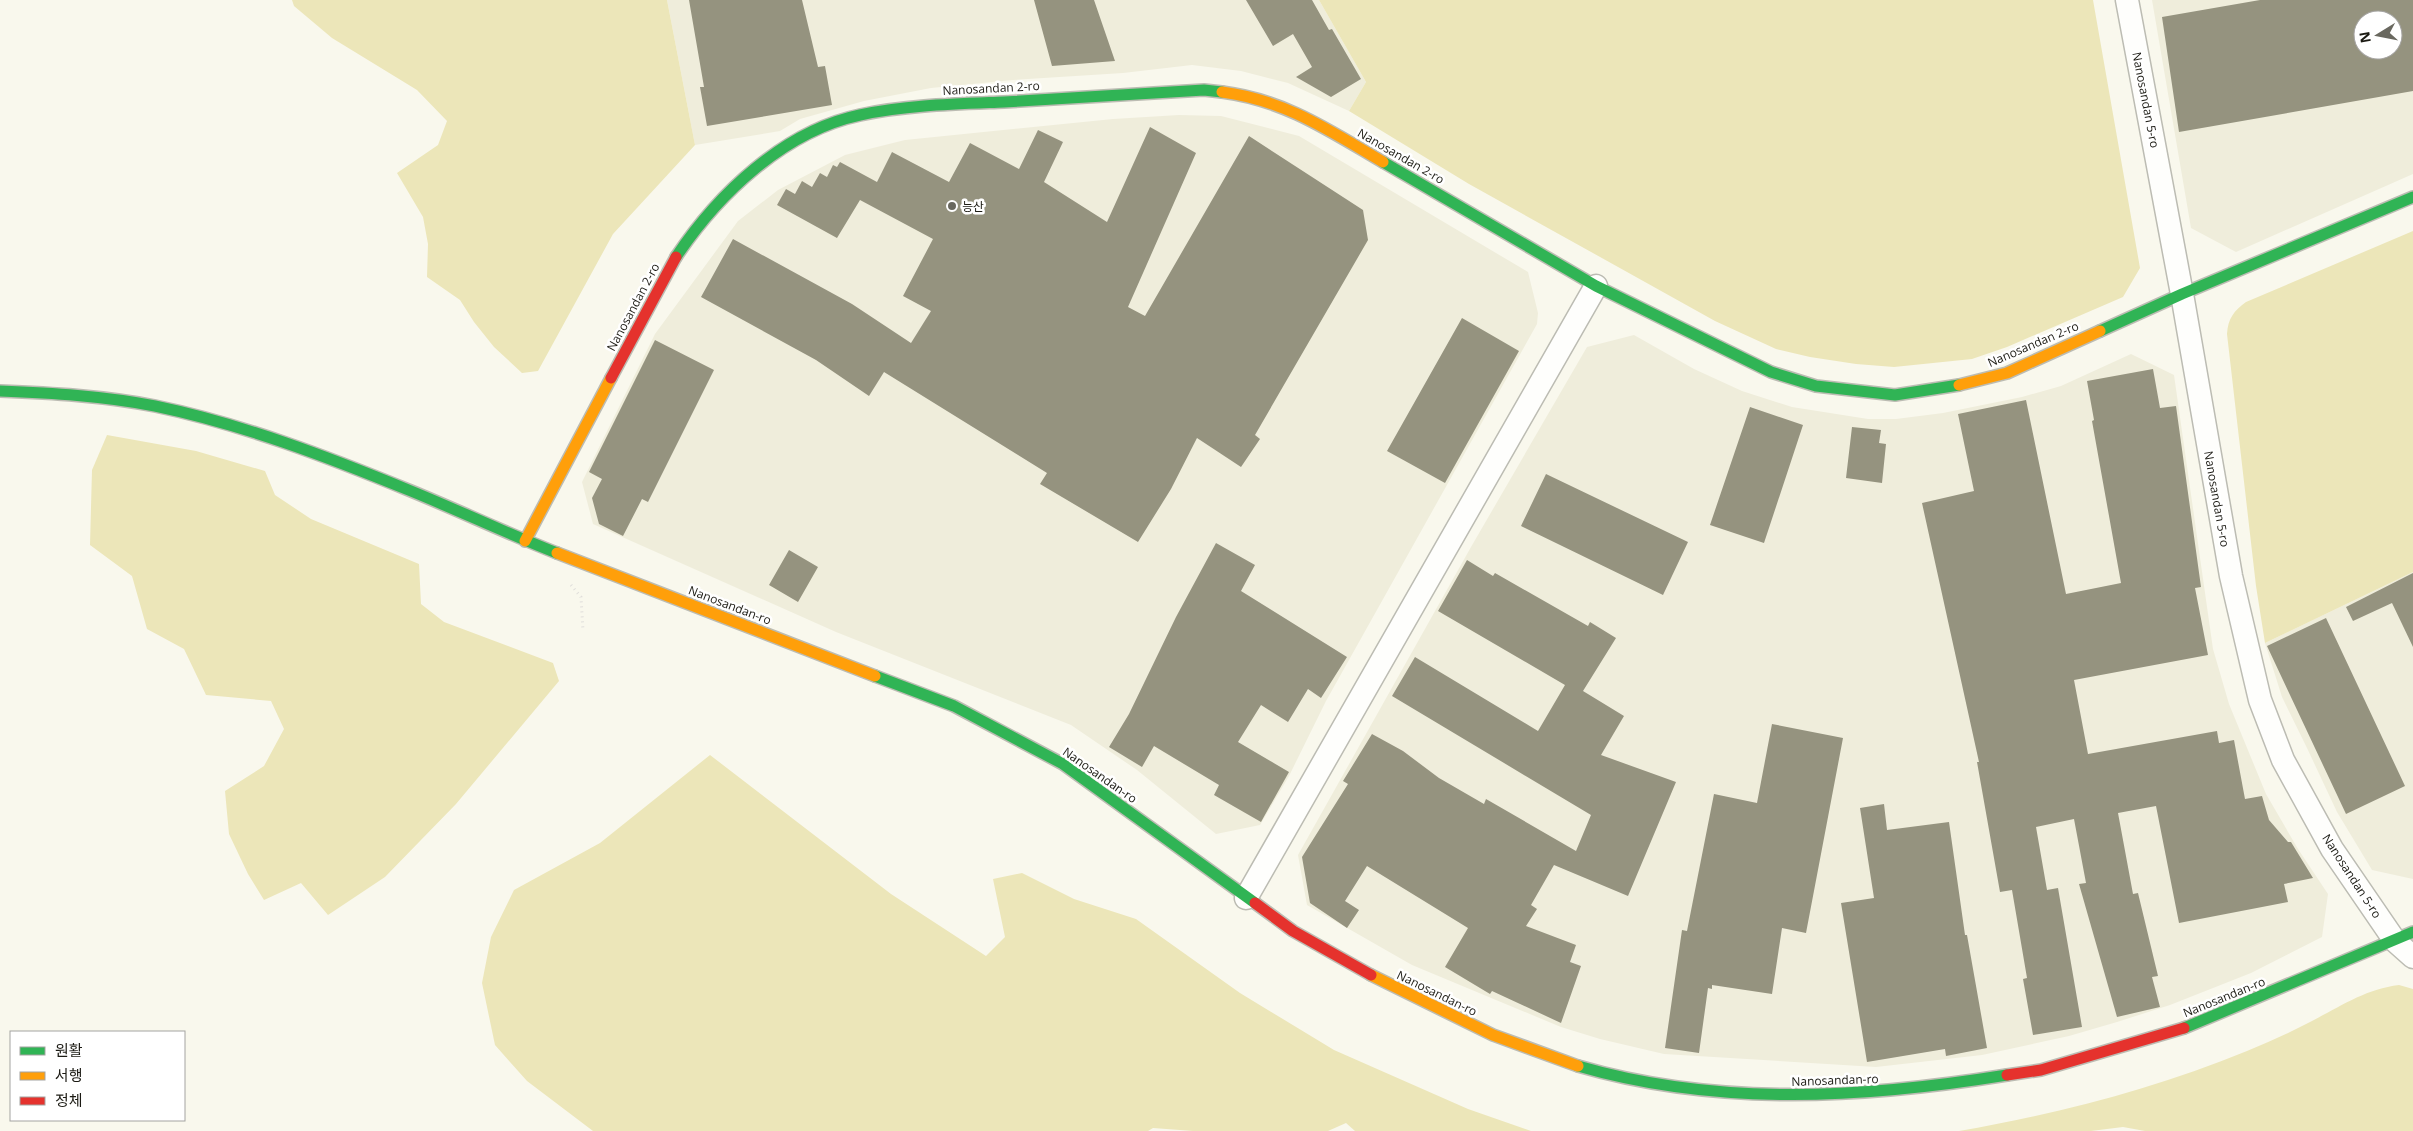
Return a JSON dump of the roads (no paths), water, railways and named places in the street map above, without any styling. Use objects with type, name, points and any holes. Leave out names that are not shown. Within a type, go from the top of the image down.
[{"type":"street","name":"Nanosandan 5-ro","points":[[2127,0],[2182,294],[2231,576],[2260,700],[2283,760],[2332,849],[2404,937],[2413,957]]},
{"type":"street","name":"Nanosandan 2-ro","points":[[525,541],[667,270],[698,224],[739,182],[775,154],[797,140],[832,124],[859,115],[908,107],[1204,90],[1251,96],[1304,116],[1596,286],[1771,372],[1816,386],[1844,391],[1895,395],[1943,389],[2007,373],[2182,294],[2413,197]]},
{"type":"street","points":[[1246,898],[1596,286]]},
{"type":"street","name":"Nanosandan-ro","points":[[0,391],[56,393],[154,406],[208,420],[304,450],[411,491],[525,541],[954,706],[1063,764],[1246,898],[1294,930],[1377,978],[1493,1035],[1580,1067],[1666,1087],[1758,1095],[1869,1093],[1941,1086],[2041,1070],[2190,1026],[2404,937]]},
{"type":"place","name":"능산","points":[[952,206]]}]
